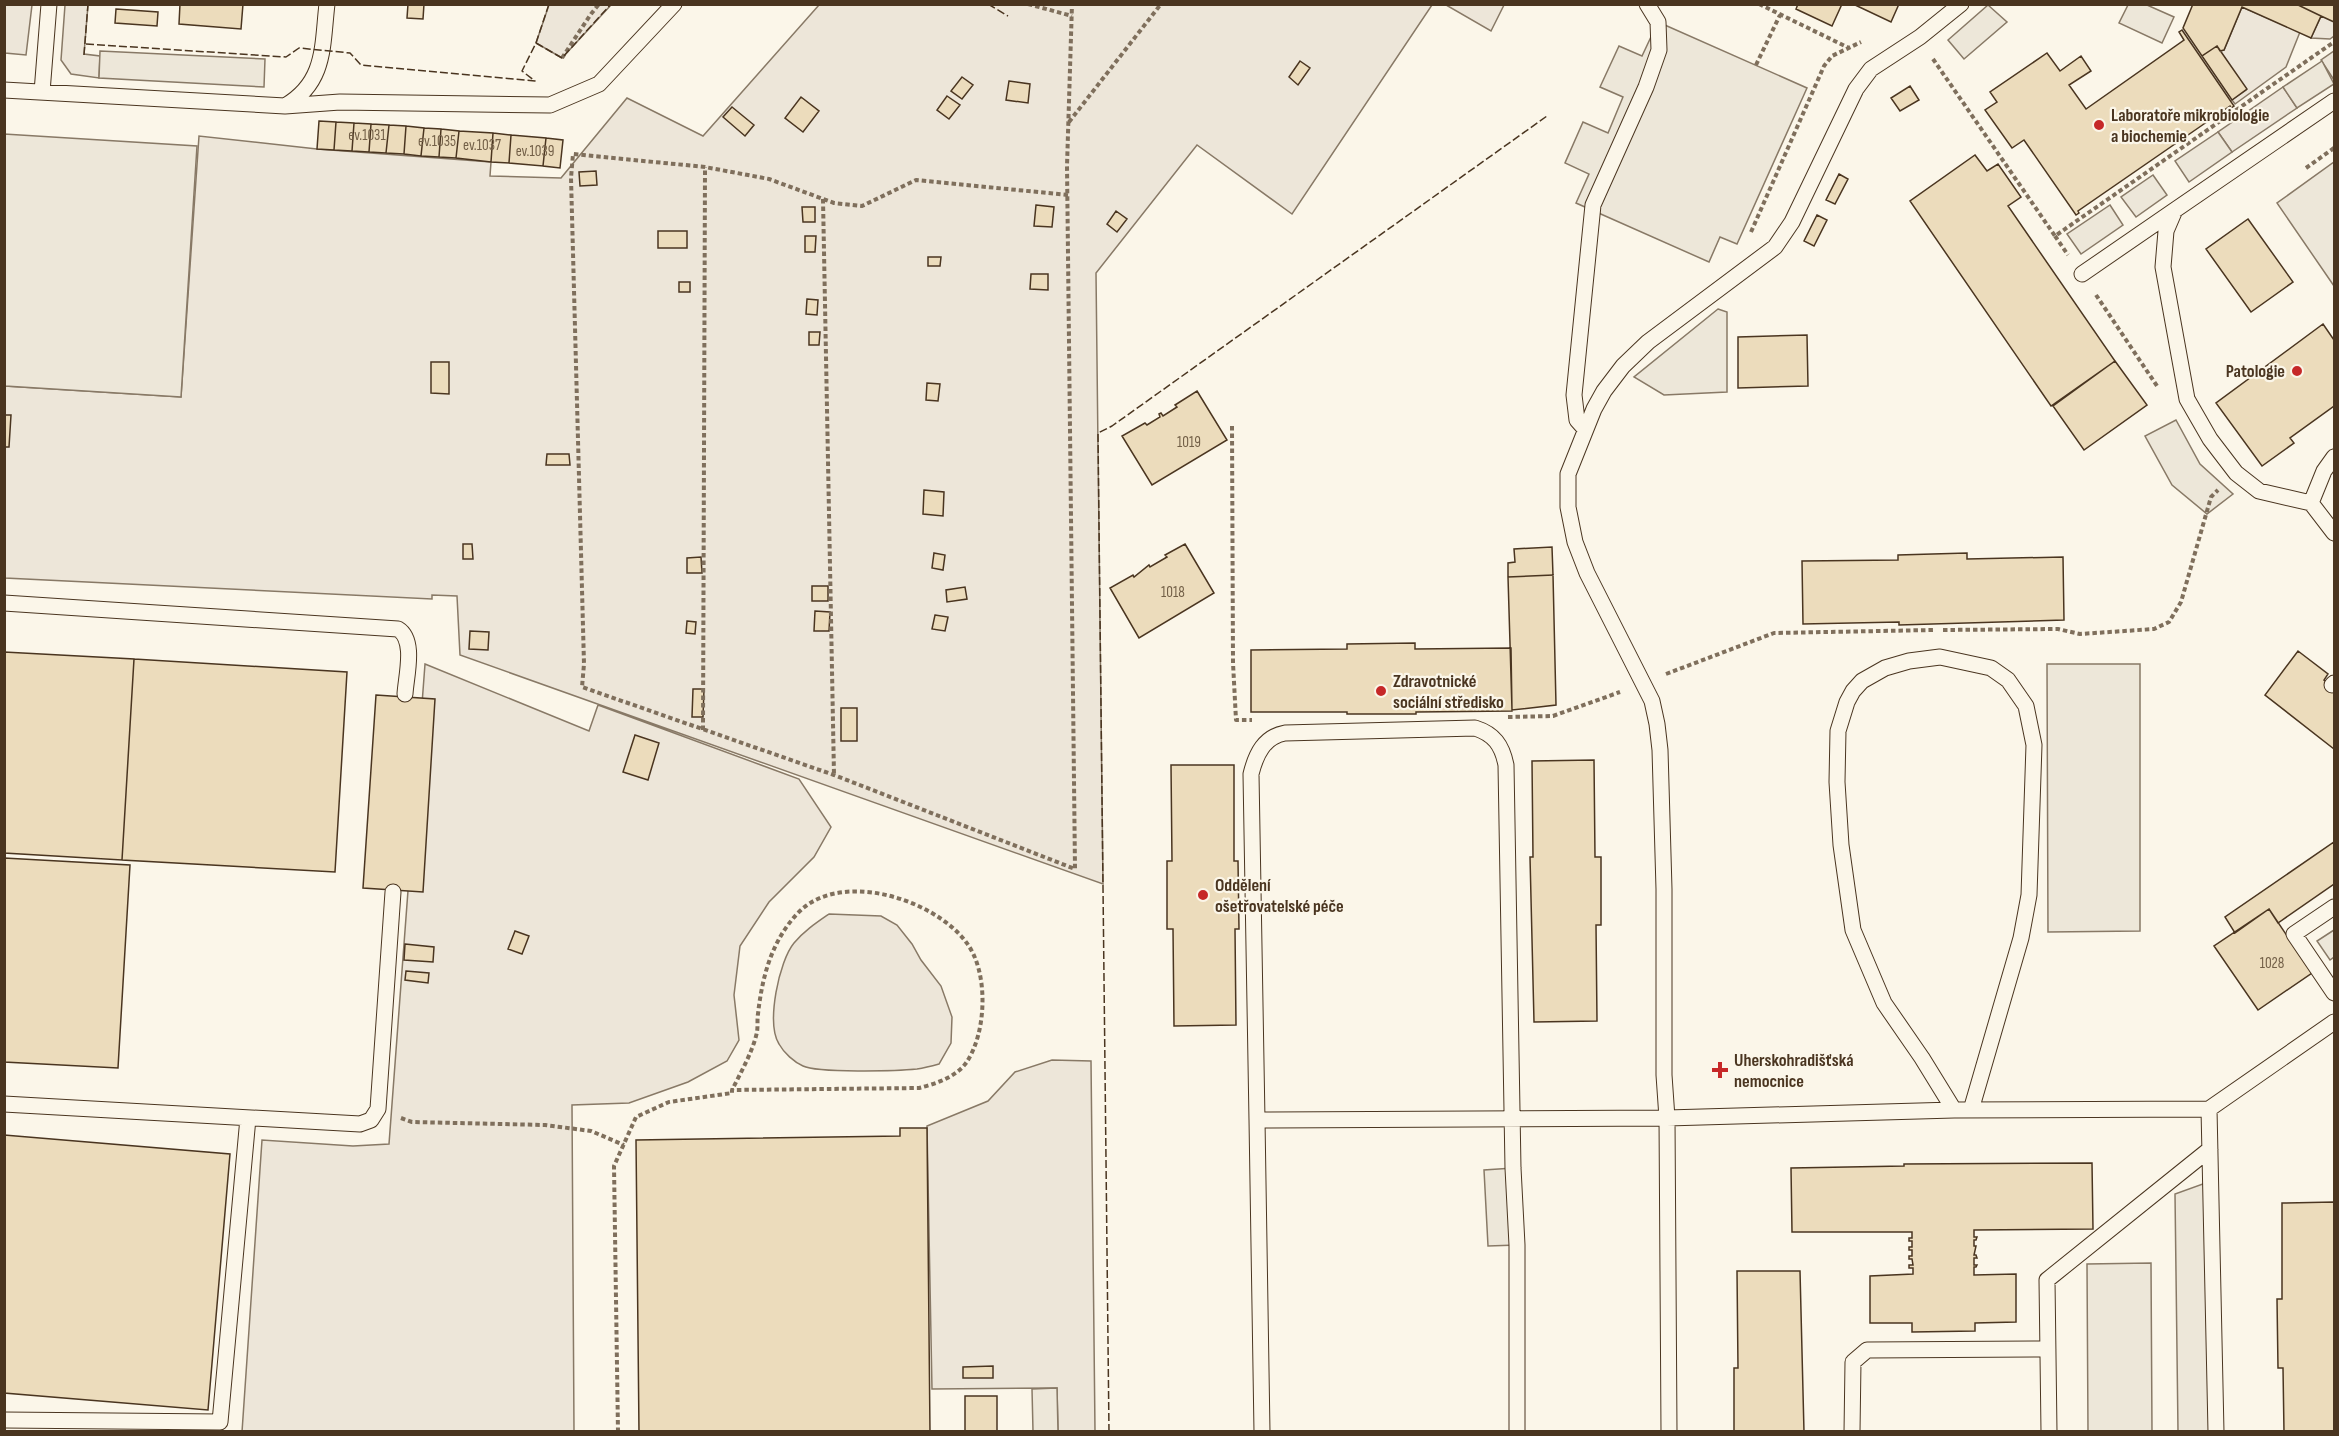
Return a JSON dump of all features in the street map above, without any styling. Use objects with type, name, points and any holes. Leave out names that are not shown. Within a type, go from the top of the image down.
[{"type":"lane","points":[[42,92],[49,4]]},
{"type":"lane","points":[[285,106],[299,96],[318,71],[327,4]]},
{"type":"lane","points":[[4,90],[285,106],[340,102],[550,105],[599,84],[674,4]]},
{"type":"lane","points":[[1585,429],[1577,420],[1574,396],[1593,205],[1646,87],[1659,50],[1658,22],[1647,4]]},
{"type":"lane","points":[[1669,1431],[1664,889],[1660,750],[1652,701],[1587,573],[1575,543],[1568,507],[1568,474],[1585,429],[1604,390],[1623,366],[1648,342],[1775,247],[1792,222],[1856,89],[1871,69],[1920,37],[1961,4]]},
{"type":"lane","points":[[2082,274],[2334,101]]},
{"type":"lane","points":[[2175,210],[2166,231],[2163,267],[2187,399],[2210,439],[2236,473],[2259,491],[2311,503],[2334,533]]},
{"type":"lane","points":[[2311,503],[2324,471],[2334,457]]},
{"type":"lane","points":[[4,603],[398,629],[403,632],[408,643],[405,694]]},
{"type":"lane","points":[[1954,1110],[1884,1003],[1853,930],[1841,845],[1837,782],[1838,731],[1846,702],[1853,691],[1862,681],[1885,668],[1909,661],[1940,657],[1991,668],[2008,680],[2026,706],[2034,745],[2029,895],[2021,938],[1971,1110]]},
{"type":"lane","points":[[1262,1431],[1251,774],[1258,753],[1271,738],[1285,733],[1475,728],[1487,732],[1498,741],[1506,765],[1513,1168],[1517,1245],[1517,1431]]},
{"type":"lane","points":[[4,1104],[360,1124],[371,1120],[378,1109],[393,892]]},
{"type":"lane","points":[[2334,907],[2294,934],[2334,993]]},
{"type":"lane","points":[[1257,1120],[1667,1118],[1954,1110],[2209,1109],[2334,1022]]},
{"type":"lane","points":[[2209,1109],[2216,1431]]},
{"type":"lane","points":[[4,1420],[220,1422],[248,1118]]},
{"type":"lane","points":[[2049,1431],[2047,1280],[2210,1149]]},
{"type":"lane","points":[[1852,1431],[1853,1362],[1868,1350],[2048,1349]]},
{"type":"path","points":[[562,58],[599,4]]},
{"type":"path","points":[[1028,4],[1072,16]]},
{"type":"path","points":[[1068,195],[916,180],[862,206],[834,203],[770,179],[705,167],[573,154],[571,178],[584,664],[582,687],[834,775],[1075,869],[1068,195],[1072,4]]},
{"type":"path","points":[[1068,123],[1161,4]]},
{"type":"path","points":[[1759,4],[1850,48]]},
{"type":"path","points":[[1756,65],[1780,15]]},
{"type":"path","points":[[2055,236],[2334,42]]},
{"type":"path","points":[[1929,52],[2165,398],[2187,399]]},
{"type":"path","points":[[2306,168],[2334,148]]},
{"type":"path","points":[[704,730],[705,167]]},
{"type":"path","points":[[823,199],[834,775]]},
{"type":"path","points":[[1232,426],[1233,663],[1236,720],[1259,720]]},
{"type":"path","points":[[1506,717],[1553,716],[1774,633],[2058,629],[2080,634],[2154,630],[2169,622],[2181,602],[2211,497],[2236,473]]},
{"type":"path","points":[[618,1431],[614,1166],[636,1117],[669,1102],[732,1093],[732,1090],[757,1032],[764,976],[772,951],[797,914],[824,895],[862,891],[905,901],[938,916],[953,927],[968,944],[977,965],[982,988],[982,1012],[978,1039],[966,1064],[949,1077],[919,1088],[732,1090]]},
{"type":"path","points":[[378,1109],[412,1122],[545,1125],[591,1131],[624,1144]]},
{"type":"shaded area","points":[[549,4],[611,5],[562,58],[536,43]]},
{"type":"shaded area","points":[[4,5],[32,5],[26,55],[5,53]]},
{"type":"shaded area","points":[[65,5],[88,5],[84,54],[100,56],[99,78],[71,74],[61,60]]},
{"type":"shaded area","points":[[819,5],[1432,5],[1292,214],[1197,145],[1096,273],[1103,884],[460,655],[457,596],[432,595],[432,599],[5,578],[5,386],[181,397],[199,136],[317,149],[491,162],[490,176],[561,178],[627,98],[703,136]]},
{"type":"shaded area","points":[[1446,5],[1504,5],[1491,31]]},
{"type":"shaded area","points":[[1988,5],[2007,22],[1964,59],[1948,40]]},
{"type":"shaded area","points":[[2128,5],[2147,5],[2174,17],[2162,43],[2119,23]]},
{"type":"shaded area","points":[[2242,7],[2300,32],[2286,67],[2235,104],[2232,100],[2246,90],[2220,51],[2224,50]]},
{"type":"shaded area","points":[[2322,14],[2334,18],[2334,36],[2330,39],[2311,38]]},
{"type":"shaded area","points":[[1658,22],[1807,88],[1737,244],[1720,237],[1709,262],[1576,203],[1589,174],[1565,163],[1583,122],[1608,133],[1623,97],[1600,87],[1619,46],[1642,56]]},
{"type":"shaded area","points":[[100,51],[265,59],[264,87],[99,78]]},
{"type":"shaded area","points":[[2334,51],[2334,80],[2321,60]]},
{"type":"shaded area","points":[[2322,61],[2334,84],[2297,108],[2283,87]]},
{"type":"shaded area","points":[[2283,87],[2297,108],[2232,152],[2218,132]]},
{"type":"shaded area","points":[[2218,132],[2232,152],[2189,182],[2175,161]]},
{"type":"shaded area","points":[[4,134],[197,146],[181,397],[5,386]]},
{"type":"shaded area","points":[[2334,162],[2334,286],[2277,203]]},
{"type":"shaded area","points":[[2153,175],[2167,195],[2136,217],[2121,197]]},
{"type":"shaded area","points":[[2110,205],[2123,225],[2081,254],[2067,234]]},
{"type":"shaded area","points":[[1718,309],[1727,312],[1727,392],[1664,395],[1634,377]]},
{"type":"shaded area","points":[[2176,420],[2200,464],[2233,494],[2207,514],[2172,485],[2145,436]]},
{"type":"shaded area","points":[[425,664],[589,731],[598,705],[799,779],[831,827],[814,857],[769,902],[740,946],[734,995],[739,1040],[727,1061],[688,1082],[629,1103],[572,1105],[574,1431],[242,1432],[262,1140],[353,1146],[389,1144]]},
{"type":"shaded area","points":[[2047,664],[2140,664],[2140,931],[2048,932]]},
{"type":"shaded area","points":[[829,914],[881,916],[897,925],[912,944],[941,986],[952,1017],[951,1043],[939,1064],[907,1070],[824,1070],[803,1066],[781,1047],[775,1034],[774,1008],[779,977],[784,963],[794,943],[810,927]]},
{"type":"shaded area","points":[[2334,930],[2334,957],[2330,960],[2317,941]]},
{"type":"shaded area","points":[[1052,1060],[1091,1061],[1095,1431],[1058,1431],[1057,1388],[932,1389],[927,1126],[988,1101],[1015,1072]]},
{"type":"shaded area","points":[[1513,1168],[1517,1245],[1488,1246],[1484,1170]]},
{"type":"shaded area","points":[[2211,1181],[2216,1431],[2178,1431],[2175,1194]]},
{"type":"shaded area","points":[[2151,1263],[2152,1431],[2088,1431],[2087,1264]]},
{"type":"shaded area","points":[[1057,1388],[1058,1431],[1033,1431],[1032,1389]]},
{"type":"building","points":[[180,4],[243,4],[241,29],[179,24]]},
{"type":"building","points":[[408,4],[424,4],[423,19],[407,18]]},
{"type":"building","points":[[1798,4],[1842,4],[1832,26],[1796,9]]},
{"type":"building","points":[[1853,4],[1899,4],[1891,22]]},
{"type":"building","points":[[2193,4],[2296,4],[2321,16],[2311,38],[2242,7],[2224,50],[2220,51],[2217,46],[2202,56],[2183,28]]},
{"type":"building","points":[[2296,4],[2334,4],[2334,22],[2321,16]]},
{"type":"building","points":[[116,9],[158,12],[157,26],[115,23]]},
{"type":"building","name":"Laboratoře mikrobiologie a biochemie","points":[[2182,30],[2234,106],[2231,108],[2230,106],[2078,211],[2076,215],[2024,140],[2012,148],[1985,110],[1997,102],[1990,92],[2047,53],[2060,71],[2081,56],[2091,71],[2069,85],[2086,109],[2184,40],[2179,32]]},
{"type":"building","points":[[2217,46],[2247,89],[2232,100],[2202,56]]},
{"type":"building","points":[[1300,61],[1310,68],[1298,85],[1289,77]]},
{"type":"building","points":[[962,77],[973,85],[962,99],[951,91]]},
{"type":"building","points":[[1009,81],[1030,84],[1028,103],[1006,100]]},
{"type":"building","points":[[1910,86],[1919,100],[1900,111],[1891,98]]},
{"type":"building","points":[[947,96],[960,105],[949,119],[937,110]]},
{"type":"building","points":[[801,97],[819,111],[803,132],[785,118]]},
{"type":"building","points":[[732,107],[754,125],[745,136],[723,117]]},
{"type":"building","points":[[319,121],[336,122],[334,150],[317,149]]},
{"type":"building","points":[[336,122],[354,123],[352,151],[334,150]]},
{"type":"building","points":[[354,123],[371,124],[369,152],[352,151]]},
{"type":"building","points":[[371,124],[389,125],[386,153],[369,152]]},
{"type":"building","points":[[389,125],[406,126],[404,154],[386,153]]},
{"type":"building","points":[[406,126],[424,128],[421,156],[404,154]]},
{"type":"building","points":[[424,128],[441,129],[439,157],[421,156]]},
{"type":"building","points":[[441,129],[459,131],[456,158],[439,157]]},
{"type":"building","points":[[459,131],[493,133],[491,162],[456,158]]},
{"type":"building","points":[[493,133],[511,135],[509,163],[491,162]]},
{"type":"building","points":[[511,135],[546,138],[543,166],[509,163]]},
{"type":"building","points":[[546,138],[563,140],[560,168],[543,166]]},
{"type":"building","points":[[1975,155],[1987,171],[1998,164],[2021,197],[2008,206],[2115,361],[2051,406],[1910,201]]},
{"type":"building","points":[[596,171],[597,185],[580,186],[579,172]]},
{"type":"building","points":[[1839,174],[1848,179],[1835,204],[1826,200]]},
{"type":"building","points":[[1036,205],[1054,207],[1052,227],[1034,226]]},
{"type":"building","points":[[802,207],[815,207],[815,222],[803,222]]},
{"type":"building","points":[[1116,211],[1127,219],[1117,232],[1107,224]]},
{"type":"building","points":[[1817,215],[1827,220],[1814,246],[1804,241]]},
{"type":"building","points":[[2248,219],[2293,282],[2251,312],[2206,249]]},
{"type":"building","points":[[658,231],[687,231],[687,248],[658,248]]},
{"type":"building","points":[[805,236],[816,236],[815,252],[805,252]]},
{"type":"building","points":[[928,257],[941,257],[940,266],[928,266]]},
{"type":"building","points":[[1031,274],[1048,274],[1048,290],[1030,289]]},
{"type":"building","points":[[679,282],[690,282],[690,292],[679,292]]},
{"type":"building","points":[[807,299],[818,300],[817,315],[806,314]]},
{"type":"building","name":"Patologie","points":[[2323,324],[2334,340],[2334,406],[2290,438],[2294,443],[2262,466],[2216,403]]},
{"type":"building","points":[[809,332],[820,332],[819,345],[809,345]]},
{"type":"building","points":[[1807,335],[1808,386],[1738,388],[1738,337]]},
{"type":"building","points":[[2115,361],[2147,405],[2084,450],[2053,406]]},
{"type":"building","points":[[431,362],[449,362],[449,394],[431,393]]},
{"type":"building","points":[[927,383],[940,384],[938,401],[926,400]]},
{"type":"building","points":[[1197,391],[1227,440],[1152,485],[1122,436],[1145,423],[1147,425],[1160,417],[1161,413],[1163,416]]},
{"type":"building","points":[[4,415],[11,415],[9,447],[4,447]]},
{"type":"building","points":[[547,454],[569,454],[570,465],[546,465]]},
{"type":"building","points":[[924,490],[944,492],[943,516],[923,514]]},
{"type":"building","points":[[463,544],[472,544],[473,559],[463,559]]},
{"type":"building","points":[[1185,544],[1214,593],[1139,638],[1110,588],[1133,575],[1134,577],[1149,565],[1150,567]]},
{"type":"building","points":[[1552,547],[1553,575],[1508,577],[1508,563],[1515,562],[1514,549]]},
{"type":"building","points":[[934,553],[945,555],[943,570],[932,568]]},
{"type":"building","points":[[1967,553],[1967,559],[2063,557],[2064,620],[1899,625],[1899,622],[1803,624],[1802,561],[1898,560],[1898,555]]},
{"type":"building","points":[[701,557],[702,573],[687,573],[687,558]]},
{"type":"building","points":[[1553,575],[1556,705],[1512,710],[1508,577]]},
{"type":"building","points":[[812,586],[828,586],[828,601],[812,601]]},
{"type":"building","points":[[965,587],[967,599],[947,602],[946,590]]},
{"type":"building","points":[[815,611],[830,612],[829,631],[814,631]]},
{"type":"building","points":[[935,615],[948,617],[945,631],[932,629]]},
{"type":"building","points":[[687,621],[696,622],[695,634],[686,633]]},
{"type":"building","points":[[470,631],[489,632],[488,650],[469,649]]},
{"type":"building","name":"Zdravotnické sociální středisko","points":[[1415,643],[1415,649],[1511,648],[1512,711],[1416,712],[1416,714],[1251,712],[1251,650],[1347,649],[1347,644]]},
{"type":"building","points":[[2298,651],[2328,674],[2324,680],[2334,688],[2334,749],[2265,695]]},
{"type":"building","points":[[4,652],[134,659],[122,860],[4,853]]},
{"type":"building","points":[[134,659],[347,672],[335,872],[122,860]]},
{"type":"building","points":[[693,689],[704,689],[703,717],[692,717]]},
{"type":"building","points":[[376,695],[435,699],[423,892],[363,888]]},
{"type":"building","points":[[841,708],[857,708],[857,741],[841,741]]},
{"type":"building","points":[[635,735],[659,743],[648,780],[623,772]]},
{"type":"building","points":[[1594,760],[1595,857],[1601,857],[1601,925],[1596,925],[1597,1021],[1534,1022],[1530,857],[1533,857],[1532,761]]},
{"type":"building","name":"Oddělení ošetřovatelské péče","points":[[1171,765],[1234,765],[1234,861],[1238,861],[1239,929],[1235,929],[1236,1025],[1174,1026],[1173,929],[1167,929],[1167,861],[1172,861]]},
{"type":"building","points":[[2334,842],[2334,884],[2278,923],[2269,909],[2235,933],[2225,917]]},
{"type":"building","points":[[4,858],[130,865],[118,1068],[4,1062]]},
{"type":"building","points":[[2269,909],[2312,973],[2258,1010],[2214,946]]},
{"type":"building","points":[[515,931],[529,936],[522,954],[508,949]]},
{"type":"building","points":[[405,944],[434,947],[433,962],[404,960]]},
{"type":"building","points":[[406,971],[429,973],[428,983],[405,980]]},
{"type":"building","points":[[900,1128],[927,1128],[930,1432],[639,1432],[636,1140],[900,1136]]},
{"type":"building","points":[[4,1135],[230,1154],[208,1410],[4,1393]]},
{"type":"building","points":[[2092,1163],[2093,1229],[1974,1230],[1974,1237],[1977,1237],[1974,1240],[1974,1246],[1976,1246],[1974,1255],[1977,1258],[1974,1258],[1974,1265],[1977,1265],[1974,1267],[1974,1275],[2016,1274],[2016,1322],[1975,1323],[1975,1331],[1912,1332],[1912,1323],[1870,1323],[1870,1276],[1913,1274],[1913,1268],[1909,1268],[1909,1265],[1913,1265],[1912,1259],[1909,1259],[1909,1256],[1912,1256],[1912,1250],[1909,1250],[1909,1247],[1912,1247],[1912,1241],[1909,1241],[1909,1238],[1912,1238],[1912,1232],[1792,1232],[1791,1168],[1904,1166],[1904,1164]]},
{"type":"building","points":[[2334,1202],[2334,1432],[2284,1432],[2283,1368],[2278,1368],[2277,1299],[2282,1299],[2282,1203]]},
{"type":"building","points":[[1737,1271],[1800,1271],[1804,1432],[1734,1432],[1734,1368],[1738,1368]]},
{"type":"building","points":[[993,1366],[993,1378],[963,1378],[963,1367]]},
{"type":"building","points":[[965,1396],[997,1396],[997,1432],[965,1432]]},
{"type":"fence","points":[[84,55],[88,4]]},
{"type":"fence","points":[[86,44],[286,57],[299,48],[350,53],[361,65],[535,81],[522,71],[536,43],[549,4]]},
{"type":"fence","points":[[536,43],[562,58],[611,4]]},
{"type":"fence","points":[[988,4],[1008,16]]},
{"type":"fence","points":[[1109,1432],[1098,433],[1112,426],[1547,116]]},
{"type":"place","name":"Laboratoře mikrobiologie a biochemie","points":[[2099,125]]},
{"type":"place","name":"Patologie","points":[[2297,371]]},
{"type":"place","name":"Zdravotnické sociální středisko","points":[[1381,691]]},
{"type":"place","name":"Oddělení ošetřovatelské péče","points":[[1203,895]]},
{"type":"place","name":"Uherskohradišťská nemocnice","points":[[1720,1070]]}]
